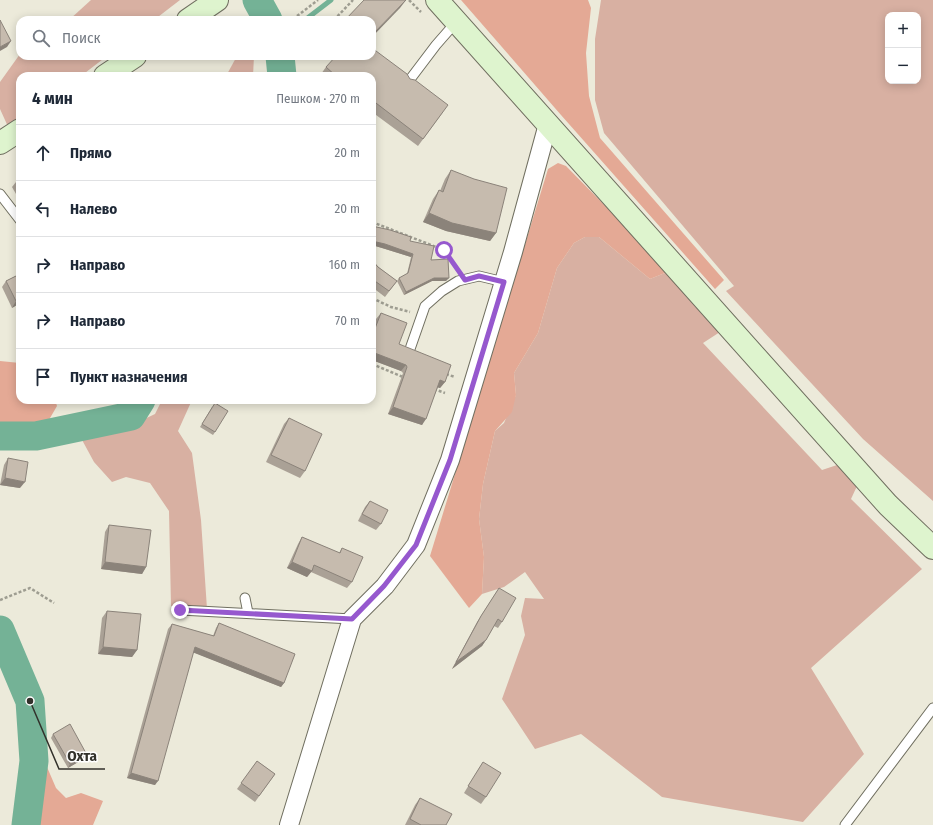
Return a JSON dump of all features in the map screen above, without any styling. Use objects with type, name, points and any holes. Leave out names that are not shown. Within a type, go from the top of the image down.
[{"type":"street","points":[[437,0],[888,505],[933,548]]},
{"type":"street","points":[[111,72],[129,60]]},
{"type":"street","points":[[288,825],[352,619],[384,586],[416,545],[450,460],[504,282],[548,124]]},
{"type":"street","points":[[0,143],[16,133]]},
{"type":"lane","points":[[408,82],[436,45],[457,21]]},
{"type":"lane","points":[[0,194],[16,215]]},
{"type":"lane","points":[[410,349],[425,306],[442,291],[458,281],[479,276],[504,282]]},
{"type":"lane","points":[[246,598],[248,613]]},
{"type":"lane","points":[[180,610],[352,619]]},
{"type":"lane","points":[[845,825],[933,708]]},
{"type":"path","points":[[297,16],[318,0]]},
{"type":"path","points":[[338,16],[353,0]]},
{"type":"path","points":[[376,224],[444,250],[465,280]]},
{"type":"path","points":[[376,300],[391,307],[412,313]]},
{"type":"path","points":[[394,373],[401,356],[410,349]]},
{"type":"path","points":[[376,366],[408,379]]},
{"type":"path","points":[[439,372],[455,378]]},
{"type":"path","points":[[430,387],[445,393]]},
{"type":"path","points":[[0,600],[9,598],[21,590],[30,588],[54,603]]},
{"type":"shaded area","points":[[91,0],[180,0],[159,16],[73,16]]},
{"type":"shaded area","points":[[461,0],[588,0],[591,8],[586,53],[589,96],[600,138],[724,280],[715,289],[561,115]]},
{"type":"shaded area","points":[[601,0],[933,0],[933,501],[863,439],[726,291],[734,286],[604,133],[595,100],[595,39]]},
{"type":"shaded area","points":[[16,60],[102,60],[86,72],[16,72],[16,126],[10,131],[0,109],[0,82]]},
{"type":"shaded area","points":[[235,60],[254,60],[253,72],[228,72]]},
{"type":"shaded area","points":[[558,163],[566,166],[685,287],[680,290],[665,273],[650,279],[599,237],[585,237],[574,243],[557,268],[538,333],[514,373],[516,395],[512,412],[495,431],[483,484],[479,519],[484,557],[482,594],[469,608],[430,556],[548,169]]},
{"type":"shaded area","points":[[585,237],[599,237],[650,279],[665,273],[720,332],[703,343],[822,470],[837,465],[857,486],[851,499],[922,569],[811,668],[864,754],[803,822],[662,797],[581,734],[535,749],[502,699],[525,635],[521,616],[525,598],[544,599],[525,572],[504,587],[482,594],[484,557],[479,519],[483,484],[495,431],[504,423],[516,395],[514,373],[538,333],[557,268],[574,243]]},
{"type":"shaded area","points":[[0,361],[16,363],[16,404],[56,404],[57,406],[46,425],[0,427]]},
{"type":"shaded area","points":[[160,404],[190,404],[178,431],[192,453],[201,520],[207,609],[171,606],[169,511],[150,483],[126,477],[112,482],[94,462],[81,438],[117,432],[155,414]]},
{"type":"shaded area","points":[[47,767],[56,788],[66,798],[81,793],[103,801],[93,825],[36,825]]},
{"type":"building","points":[[364,0],[406,0],[376,31],[376,16],[349,16]]},
{"type":"building","points":[[0,20],[11,41],[0,47]]},
{"type":"building","points":[[376,51],[407,74],[410,79],[415,80],[448,105],[423,139],[376,103],[376,72],[332,72],[326,67],[332,60],[376,60]]},
{"type":"building","points":[[451,170],[474,179],[507,188],[496,233],[452,223],[429,213],[439,190],[443,192]]},
{"type":"building","points":[[376,227],[411,237],[410,241],[434,246],[431,260],[448,259],[449,278],[434,278],[406,292],[399,278],[408,273],[413,254],[376,242]]},
{"type":"building","points":[[376,265],[397,281],[389,291],[376,282]]},
{"type":"building","points":[[16,276],[16,301],[6,281]]},
{"type":"building","points":[[381,313],[407,323],[399,344],[451,365],[445,382],[440,380],[426,419],[393,407],[407,367],[406,365],[376,354],[376,326]]},
{"type":"building","points":[[214,404],[228,411],[215,432],[202,424]]},
{"type":"building","points":[[289,418],[322,434],[305,471],[271,455]]},
{"type":"building","points":[[8,458],[28,462],[25,482],[5,478]]},
{"type":"building","points":[[370,501],[388,510],[381,524],[362,514]]},
{"type":"building","points":[[109,525],[151,530],[146,567],[105,562]]},
{"type":"building","points":[[302,537],[340,553],[342,548],[363,557],[352,582],[314,565],[312,571],[292,562]]},
{"type":"building","points":[[499,588],[516,598],[502,622],[498,619],[486,640],[456,662],[481,616]]},
{"type":"building","points":[[107,611],[141,614],[137,650],[103,647]]},
{"type":"building","points":[[219,623],[295,654],[284,683],[195,647],[158,781],[131,773],[172,624],[214,636]]},
{"type":"building","points":[[70,724],[87,755],[70,764],[53,734]]},
{"type":"building","points":[[257,761],[275,774],[259,796],[241,783]]},
{"type":"building","points":[[483,762],[501,773],[486,797],[468,786]]},
{"type":"building","points":[[420,798],[452,814],[446,825],[421,825],[410,819]]},
{"type":"waterway","points":[[257,0],[266,16]]},
{"type":"waterway","points":[[310,16],[331,0]]},
{"type":"waterway","points":[[280,60],[282,72]]},
{"type":"waterway","points":[[0,436],[36,436],[131,416],[138,404]]},
{"type":"waterway","points":[[0,630],[30,701],[34,761],[26,825]]},
{"type":"place","name":"Охта","points":[[30,701]]},
{"type":"route","points":[[180,610],[352,619],[384,586],[416,545],[450,460],[504,282],[479,276],[465,280],[444,250]]}]
